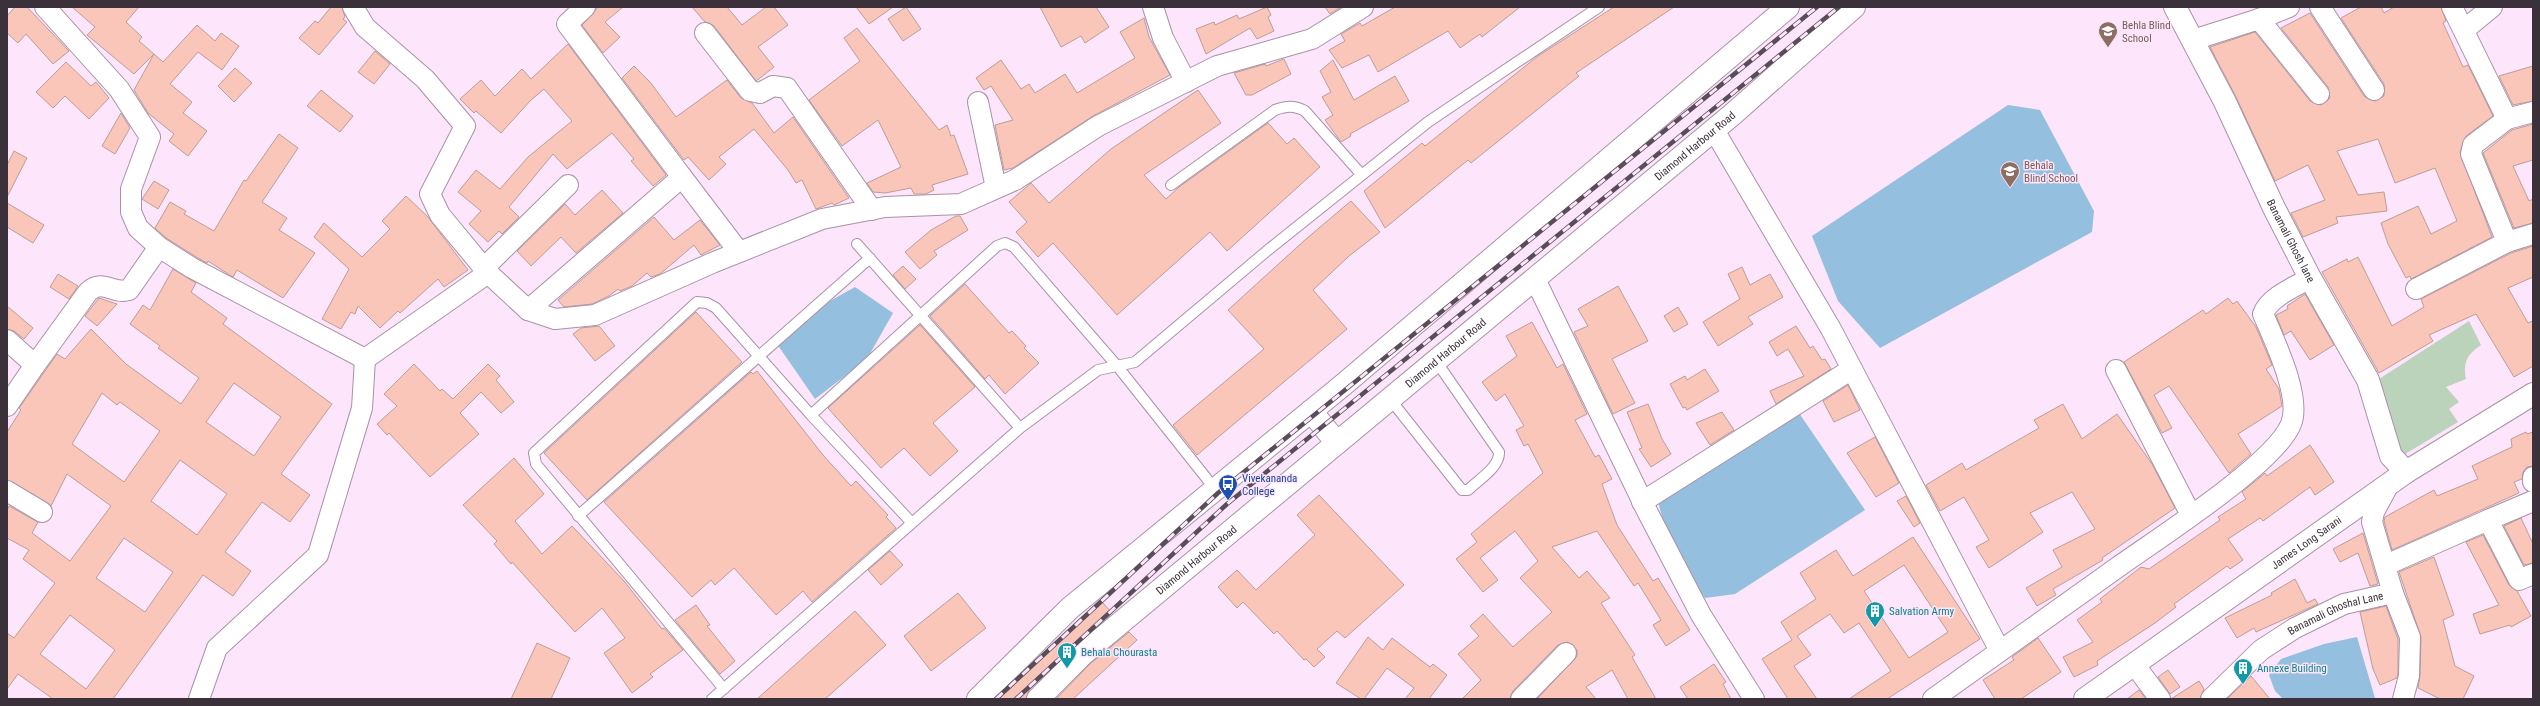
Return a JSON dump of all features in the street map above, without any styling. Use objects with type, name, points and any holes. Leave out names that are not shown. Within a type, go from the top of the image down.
[{"type":"main road","points":[[978,699],[1070,608],[1311,411],[1788,7]]},
{"type":"main road","name":"Diamond Harbour Road","points":[[1038,699],[1083,654],[1714,130],[1854,7]]},
{"type":"main road","name":"Banamali Ghosh lane","points":[[2175,7],[2225,102],[2274,208],[2310,278],[2368,380],[2391,456],[2406,472]]},
{"type":"main road","name":"James Long Sarani","points":[[2085,699],[2406,472],[2533,394]]},
{"type":"main road","points":[[1311,411],[1337,443]]},
{"type":"street","points":[[45,7],[119,89],[150,137],[131,189],[132,212],[138,228],[159,247],[199,272],[365,359]]},
{"type":"street","points":[[353,7],[366,27],[426,78],[465,126],[430,194],[440,215],[486,270],[528,310],[554,319],[595,315],[739,252],[822,219],[872,210],[961,204],[1015,180],[1098,126],[1216,66],[1312,39],[1363,7]]},
{"type":"street","points":[[585,7],[567,24],[739,252]]},
{"type":"street","points":[[1153,7],[1163,38],[1186,82]]},
{"type":"street","points":[[2320,7],[2374,90]]},
{"type":"street","points":[[2452,7],[2507,119]]},
{"type":"street","points":[[2464,30],[2492,7]]},
{"type":"street","points":[[2193,40],[2274,11],[2319,94]]},
{"type":"street","points":[[705,33],[750,91],[760,93],[773,86],[786,88],[872,210]]},
{"type":"street","points":[[978,102],[996,188]]},
{"type":"street","points":[[2507,242],[2471,154],[2473,145],[2507,119],[2533,112]]},
{"type":"street","points":[[1714,130],[1852,369],[2000,651]]},
{"type":"street","points":[[528,310],[682,177]]},
{"type":"street","points":[[365,359],[486,270],[568,185]]},
{"type":"street","points":[[2416,289],[2507,242],[2533,234]]},
{"type":"street","points":[[7,406],[35,365],[95,286],[103,285],[123,292],[129,290],[159,247]]},
{"type":"street","points":[[1934,699],[2190,515],[2270,455],[2292,423],[2292,394],[2279,352],[2263,314],[2265,308],[2273,301],[2310,278]]},
{"type":"street","points":[[1535,279],[1642,502],[1701,615],[1754,699]]},
{"type":"street","points":[[7,340],[35,365]]},
{"type":"street","points":[[199,699],[217,648],[318,555],[362,408],[365,359]]},
{"type":"street","points":[[1642,502],[1852,369]]},
{"type":"street","points":[[2116,370],[2190,515]]},
{"type":"street","points":[[2533,477],[2533,482]]},
{"type":"street","name":"Banamali Ghoshal Lane","points":[[2211,699],[2261,650],[2295,628],[2344,604],[2393,593],[2386,565],[2372,522],[2374,512],[2389,484]]},
{"type":"street","points":[[7,491],[42,512]]},
{"type":"street","points":[[2386,565],[2533,501]]},
{"type":"street","points":[[2488,520],[2519,580],[2533,574]]},
{"type":"street","points":[[2393,593],[2410,637],[2409,676],[2403,699]]},
{"type":"street","points":[[1521,699],[1566,653]]},
{"type":"street","points":[[2134,664],[2160,699]]},
{"type":"lane","points":[[712,699],[1020,428],[1098,370],[1118,367],[1135,362],[1361,174],[1446,109],[1599,7]]},
{"type":"lane","points":[[1171,185],[1275,110],[1287,106],[1297,107],[1305,111],[1361,174]]},
{"type":"lane","points":[[811,415],[997,246],[1005,243],[1014,247],[1118,367],[1215,489]]},
{"type":"lane","points":[[857,244],[1020,428]]},
{"type":"lane","points":[[578,516],[870,258]]},
{"type":"lane","points":[[724,690],[536,464],[534,453],[697,302],[707,303],[716,308],[811,415],[912,523]]},
{"type":"lane","points":[[1390,399],[1462,490],[1468,490],[1496,464],[1500,458],[1499,452],[1436,361]]},
{"type":"green space","points":[[2469,321],[2481,345],[2469,355],[2467,359],[2465,368],[2466,379],[2446,387],[2459,402],[2449,409],[2458,422],[2402,456],[2379,379]]},
{"type":"water","points":[[2008,105],[2040,110],[2094,211],[2092,232],[1880,348],[1838,301],[1812,236]]},
{"type":"water","points":[[855,287],[893,313],[867,359],[815,399],[775,341],[814,310]]},
{"type":"water","points":[[1799,413],[1865,510],[1735,594],[1705,598],[1672,554],[1657,498]]},
{"type":"water","points":[[2357,637],[2375,698],[2283,699],[2275,691],[2269,675],[2281,659],[2324,644]]},
{"type":"building","points":[[15,7],[27,7],[69,51],[53,64],[26,34],[18,43],[7,33],[7,16]]},
{"type":"building","points":[[72,7],[139,7],[126,22],[142,37],[139,41],[154,54],[134,74],[87,35],[95,27]]},
{"type":"building","points":[[331,7],[342,7],[345,17],[343,19],[347,22],[319,55],[299,38],[315,21],[318,23]]},
{"type":"building","points":[[598,7],[623,7],[605,22],[620,37],[603,53],[582,25]]},
{"type":"building","points":[[692,7],[727,7],[742,25],[766,7],[774,7],[788,25],[758,47],[774,67],[756,81],[714,26],[705,22]]},
{"type":"building","points":[[856,7],[893,7],[869,24]]},
{"type":"building","points":[[906,7],[921,29],[903,41],[888,19]]},
{"type":"building","points":[[1040,7],[1096,7],[1109,27],[1085,43],[1081,36],[1061,47]]},
{"type":"building","points":[[1267,7],[1271,15],[1268,17],[1274,31],[1257,39],[1250,28],[1206,54],[1196,29],[1214,22],[1215,25],[1237,15],[1239,19]]},
{"type":"building","points":[[1325,7],[1341,7],[1330,14]]},
{"type":"building","points":[[1395,7],[1520,7],[1482,37],[1480,34],[1460,48],[1448,31],[1378,72],[1369,55],[1342,68],[1329,50],[1345,41],[1341,34],[1360,23],[1362,26]]},
{"type":"building","points":[[1614,7],[1674,7],[1576,73],[1579,76],[1471,163],[1468,160],[1385,228],[1364,191],[1422,143],[1425,146],[1538,56]]},
{"type":"building","points":[[2361,7],[2381,7],[2384,13],[2394,7],[2441,7],[2446,21],[2443,23],[2463,67],[2468,65],[2493,116],[2466,136],[2460,152],[2492,237],[2411,279],[2410,276],[2406,278],[2388,244],[2381,223],[2418,206],[2431,234],[2457,221],[2435,168],[2395,183],[2378,139],[2337,151],[2358,195],[2384,192],[2387,211],[2336,217],[2338,223],[2303,237],[2291,213],[2325,200],[2308,165],[2275,181],[2236,97],[2210,47],[2255,32],[2310,101],[2321,105],[2330,98],[2328,87],[2281,28],[2310,13],[2364,96],[2375,101],[2384,96],[2384,84],[2341,18]]},
{"type":"building","points":[[1144,18],[1149,37],[1170,75],[1093,116],[1013,168],[1004,170],[995,125],[1013,120],[991,86],[984,90],[976,78],[1001,60],[1021,89],[1029,84],[1035,93],[1065,74],[1077,93],[1135,58],[1120,32]]},
{"type":"building","points":[[197,25],[215,41],[221,33],[239,46],[222,70],[198,52],[170,84],[192,102],[183,113],[207,131],[188,156],[169,141],[174,134],[148,113],[134,90],[154,54],[163,62]]},
{"type":"building","points":[[857,28],[939,130],[947,125],[951,136],[954,135],[968,174],[932,185],[934,190],[926,194],[914,194],[911,188],[885,193],[873,192],[867,183],[901,167],[878,120],[842,146],[809,100],[860,61],[844,38]]},
{"type":"building","points":[[568,44],[666,175],[653,186],[631,161],[634,159],[612,133],[567,169],[553,154],[509,207],[519,217],[502,234],[499,231],[488,242],[469,224],[481,211],[458,192],[476,170],[500,189],[528,157],[572,121],[544,89],[531,100],[501,133],[476,111],[474,113],[460,99],[481,80],[495,96],[522,69],[531,79]]},
{"type":"building","points":[[375,51],[390,64],[374,84],[358,72]]},
{"type":"building","points":[[1284,59],[1291,74],[1252,95],[1246,95],[1234,73],[1265,64],[1266,66]]},
{"type":"building","points":[[1333,60],[1354,100],[1395,76],[1409,101],[1350,134],[1351,136],[1341,142],[1325,120],[1333,115],[1322,97],[1331,92],[1320,71]]},
{"type":"building","points":[[66,62],[91,86],[96,82],[109,98],[89,119],[65,96],[53,108],[36,92]]},
{"type":"building","points":[[634,66],[650,82],[676,117],[727,80],[741,98],[752,103],[774,133],[793,117],[849,198],[834,205],[832,203],[816,209],[802,180],[796,183],[788,170],[754,129],[719,157],[726,164],[709,180],[688,157],[684,160],[622,78]]},
{"type":"building","points":[[2533,66],[2533,101],[2513,105],[2499,76]]},
{"type":"building","points":[[235,68],[252,83],[234,102],[218,86]]},
{"type":"building","points":[[321,90],[353,116],[340,132],[307,106]]},
{"type":"building","points":[[1198,90],[1221,123],[1144,175],[1166,199],[1179,187],[1268,123],[1287,144],[1294,138],[1320,167],[1227,251],[1210,232],[1117,315],[1053,243],[1038,257],[1016,232],[1027,222],[1009,202],[1031,183],[1049,203],[1111,149]]},
{"type":"building","points":[[121,113],[130,128],[115,154],[102,146]]},
{"type":"building","points":[[2533,124],[2533,160],[2513,166],[2529,201],[2533,199],[2533,223],[2514,228],[2483,153],[2512,130]]},
{"type":"building","points":[[279,134],[298,148],[262,202],[287,218],[279,230],[315,253],[283,298],[237,270],[233,277],[208,261],[207,263],[166,238],[155,228],[170,202],[186,211],[184,214],[214,231],[244,180],[246,181]]},
{"type":"building","points":[[14,151],[27,158],[7,197],[7,165]]},
{"type":"building","points":[[154,181],[169,190],[158,209],[142,199]]},
{"type":"building","points":[[602,190],[623,213],[576,253],[561,237],[531,266],[517,251],[565,204],[575,215]]},
{"type":"building","points":[[406,196],[428,217],[468,270],[444,287],[438,279],[400,313],[398,311],[380,328],[358,306],[355,314],[351,312],[341,329],[322,319],[349,269],[314,237],[324,223],[362,257],[390,229],[382,221]]},
{"type":"building","points":[[1351,201],[1380,232],[1349,256],[1313,290],[1347,329],[1197,455],[1173,425],[1264,349],[1228,310],[1306,239]]},
{"type":"building","points":[[7,203],[44,225],[33,243],[7,227]]},
{"type":"building","points":[[956,216],[960,216],[968,230],[934,251],[937,255],[920,269],[905,252],[931,230]]},
{"type":"building","points":[[654,217],[674,240],[700,220],[720,245],[701,255],[694,245],[660,274],[651,277],[647,273],[632,286],[620,291],[618,289],[609,296],[592,304],[564,307],[558,300]]},
{"type":"building","points":[[2533,246],[2533,277],[2508,288],[2528,323],[2533,321],[2533,366],[2514,377],[2476,314],[2429,335],[2433,341],[2379,373],[2322,272],[2347,259],[2348,262],[2358,257],[2392,326],[2424,307],[2421,299],[2511,253]]},
{"type":"building","points":[[903,266],[916,279],[905,289],[893,275]]},
{"type":"building","points":[[1742,267],[1750,285],[1770,274],[1783,297],[1748,317],[1753,324],[1718,346],[1703,322],[1740,299],[1728,274]]},
{"type":"building","points":[[173,269],[196,283],[191,292],[227,318],[223,324],[332,404],[281,474],[310,495],[290,522],[262,502],[225,552],[251,571],[233,596],[203,575],[113,699],[53,699],[18,674],[7,689],[7,633],[14,638],[55,583],[23,559],[29,550],[7,538],[7,510],[9,506],[38,522],[32,533],[70,561],[111,506],[67,474],[51,506],[7,480],[7,432],[21,410],[19,408],[57,354],[65,359],[91,329],[126,364],[181,404],[199,378],[158,348],[160,346],[130,324],[143,305],[150,310]],"holes":[[[234,383],[281,417],[254,456],[206,422]],[[102,393],[117,405],[120,402],[160,431],[124,482],[72,444]],[[180,460],[227,494],[197,535],[151,501]],[[124,538],[173,572],[145,612],[96,578]],[[70,615],[115,650],[86,689],[40,654]]]},
{"type":"building","points":[[58,274],[78,286],[69,299],[50,287]]},
{"type":"building","points":[[965,284],[1009,333],[1012,331],[1026,346],[1024,348],[1039,363],[1005,394],[989,375],[985,379],[930,316]]},
{"type":"building","points":[[1618,286],[1648,341],[1612,359],[1635,403],[1613,414],[1574,332],[1588,326],[1578,309]]},
{"type":"building","points":[[2305,294],[2334,345],[2310,360],[2291,331],[2284,335],[2276,315],[2288,309],[2287,306]]},
{"type":"building","points":[[99,298],[117,304],[97,326],[85,316]]},
{"type":"building","points":[[2228,298],[2233,304],[2237,301],[2256,327],[2272,365],[2266,369],[2279,389],[2282,406],[2238,434],[2251,454],[2229,473],[2169,386],[2154,395],[2172,428],[2162,433],[2124,362],[2203,310],[2206,314]]},
{"type":"building","points":[[7,306],[33,328],[24,339],[14,331],[7,329]]},
{"type":"building","points":[[1678,307],[1688,324],[1674,332],[1664,316]]},
{"type":"building","points":[[696,312],[742,362],[587,500],[544,453]]},
{"type":"building","points":[[1532,322],[1557,368],[1563,364],[1587,414],[1575,420],[1595,457],[1599,455],[1612,479],[1602,484],[1617,525],[1653,581],[1658,578],[1690,630],[1666,646],[1653,625],[1661,620],[1638,583],[1634,586],[1597,531],[1552,547],[1579,578],[1587,571],[1610,598],[1601,603],[1635,655],[1632,657],[1656,699],[1628,699],[1612,670],[1586,687],[1596,699],[1537,699],[1577,656],[1577,650],[1568,642],[1558,645],[1513,691],[1510,699],[1462,699],[1481,680],[1458,654],[1479,636],[1470,626],[1483,614],[1513,647],[1552,612],[1520,578],[1538,561],[1515,531],[1480,558],[1498,580],[1483,592],[1456,559],[1477,542],[1471,534],[1543,473],[1528,444],[1524,446],[1516,430],[1524,426],[1505,394],[1496,401],[1482,382],[1517,356],[1506,336]]},
{"type":"building","points":[[920,325],[975,387],[933,423],[958,451],[930,476],[904,448],[881,468],[828,408]]},
{"type":"building","points":[[599,326],[615,346],[595,361],[573,334],[581,328]]},
{"type":"building","points":[[1796,326],[1810,348],[1813,346],[1822,360],[1825,359],[1831,369],[1776,404],[1770,391],[1804,376],[1788,349],[1777,356],[1769,342]]},
{"type":"building","points":[[414,364],[440,391],[442,389],[453,399],[488,364],[500,376],[496,380],[514,402],[501,413],[481,392],[460,413],[479,434],[430,477],[389,433],[387,435],[377,424],[397,406],[384,394]]},
{"type":"building","points":[[1705,369],[1719,391],[1687,410],[1685,407],[1683,408],[1670,384],[1685,376],[1687,380]]},
{"type":"building","points":[[757,371],[823,455],[851,486],[856,481],[888,515],[886,517],[896,528],[812,602],[803,591],[776,615],[734,568],[715,585],[711,580],[692,597],[604,502],[751,372],[753,374]]},
{"type":"building","points":[[1848,385],[1860,410],[1834,422],[1823,401]]},
{"type":"building","points":[[1648,404],[1662,439],[1671,454],[1651,467],[1639,449],[1642,448],[1627,412]]},
{"type":"building","points":[[2063,404],[2082,439],[2117,414],[2152,464],[2175,508],[2102,558],[2103,560],[2053,589],[2056,595],[2037,606],[2026,588],[2062,567],[2053,550],[2095,529],[2072,492],[2030,513],[2043,532],[1989,568],[1976,547],[1989,540],[1964,497],[1940,511],[1926,485],[1962,463],[1966,470],[2039,428],[2034,420]]},
{"type":"building","points":[[1722,412],[1734,430],[1710,445],[1696,423]]},
{"type":"building","points":[[2526,432],[2527,434],[2533,432],[2533,466],[2527,467],[2523,472],[2522,479],[2514,482],[2519,493],[2392,550],[2384,521],[2385,517],[2434,490],[2437,496],[2478,479],[2472,466],[2512,447],[2511,439]]},
{"type":"building","points":[[1875,437],[1899,483],[1876,497],[1847,453]]},
{"type":"building","points":[[2310,445],[2334,482],[2315,495],[2310,487],[2263,521],[2260,518],[2228,539],[2243,560],[2230,569],[2227,566],[2174,604],[2176,607],[2155,623],[2097,661],[2098,665],[2074,677],[2063,657],[2093,642],[2077,620],[2102,602],[2100,599],[2141,567],[2149,569],[2220,520],[2218,517],[2246,499],[2242,492],[2265,473],[2267,476]]},
{"type":"building","points":[[514,458],[544,494],[515,521],[542,554],[572,526],[624,581],[662,629],[664,628],[683,650],[650,674],[653,677],[632,693],[604,653],[625,638],[602,608],[575,632],[512,562],[511,564],[494,544],[497,541],[463,505]]},
{"type":"building","points":[[1319,495],[1404,585],[1345,638],[1337,631],[1317,649],[1325,657],[1314,667],[1306,659],[1304,660],[1277,631],[1274,634],[1243,602],[1237,608],[1218,587],[1237,570],[1256,590],[1315,535],[1297,515]]},
{"type":"building","points":[[1906,496],[1920,523],[1914,527],[1897,501]]},
{"type":"building","points":[[2521,518],[2533,544],[2533,563],[2524,565],[2504,526]]},
{"type":"building","points":[[2363,533],[2378,584],[2370,586],[2358,553],[2340,562],[2333,549]]},
{"type":"building","points":[[2483,535],[2509,585],[2517,591],[2531,616],[2511,627],[2510,625],[2480,634],[2473,614],[2499,605],[2466,542]]},
{"type":"building","name":"Salvation Army","points":[[1913,537],[1980,639],[1887,699],[1849,699],[1891,671],[1859,623],[1844,633],[1830,614],[1797,636],[1811,655],[1794,666],[1817,699],[1788,699],[1762,659],[1792,640],[1781,622],[1816,599],[1800,573],[1836,550],[1853,576]],"holes":[[[1904,565],[1948,632],[1909,658],[1864,591]]]},
{"type":"building","points":[[890,551],[903,565],[881,585],[868,570]]},
{"type":"building","points":[[2434,557],[2454,615],[2443,620],[2455,666],[2474,676],[2463,699],[2440,699],[2418,688],[2420,676],[2421,637],[2399,572]]},
{"type":"building","points":[[2295,579],[2307,603],[2315,599],[2318,604],[2256,632],[2254,628],[2237,638],[2225,618],[2272,595],[2271,593]]},
{"type":"building","points":[[958,593],[986,628],[931,671],[904,636]]},
{"type":"building","points":[[1102,602],[1112,613],[1074,645],[1029,690],[1026,699],[996,699]]},
{"type":"building","points":[[696,605],[710,625],[707,626],[735,661],[720,674],[675,620]]},
{"type":"building","points":[[2386,606],[2398,639],[2398,674],[2397,678],[2380,685],[2373,669],[2360,612]]},
{"type":"building","points":[[855,611],[886,645],[825,699],[757,699]]},
{"type":"building","points":[[1129,632],[1137,640],[1073,699],[1056,699],[1091,663]]},
{"type":"building","points":[[1368,637],[1383,650],[1392,638],[1430,667],[1433,664],[1447,675],[1429,699],[1405,699],[1414,688],[1387,668],[1364,699],[1361,699],[1336,683]]},
{"type":"building","points":[[2038,638],[2061,672],[2021,699],[1995,699],[1983,680],[2014,660],[2012,657]]},
{"type":"building","points":[[537,643],[570,658],[551,699],[511,699]]},
{"type":"building","points":[[1714,664],[1726,682],[1723,684],[1731,699],[1688,699],[1680,687]]},
{"type":"building","points":[[2168,670],[2180,687],[2170,694],[2158,677]]},
{"type":"building","points":[[2251,676],[2270,699],[2227,699]]},
{"type":"building","points":[[2199,681],[2204,689],[2200,699],[2171,699]]},
{"type":"building","points":[[2139,690],[2146,699],[2127,699]]},
{"type":"railway","points":[[996,699],[1218,493],[1817,7]]},
{"type":"railway","points":[[1016,699],[1227,504],[1839,7]]},
{"type":"place","name":"Behla Blind School","points":[[2108,48]]},
{"type":"place","name":"Behala Blind School","points":[[2010,188]]},
{"type":"place","name":"Vivekananda College","points":[[1228,501]]},
{"type":"place","name":"Salvation Army","points":[[1875,628]]},
{"type":"place","name":"Behala Chourasta","points":[[1067,669]]},
{"type":"place","name":"Annexe Building","points":[[2243,685]]}]
